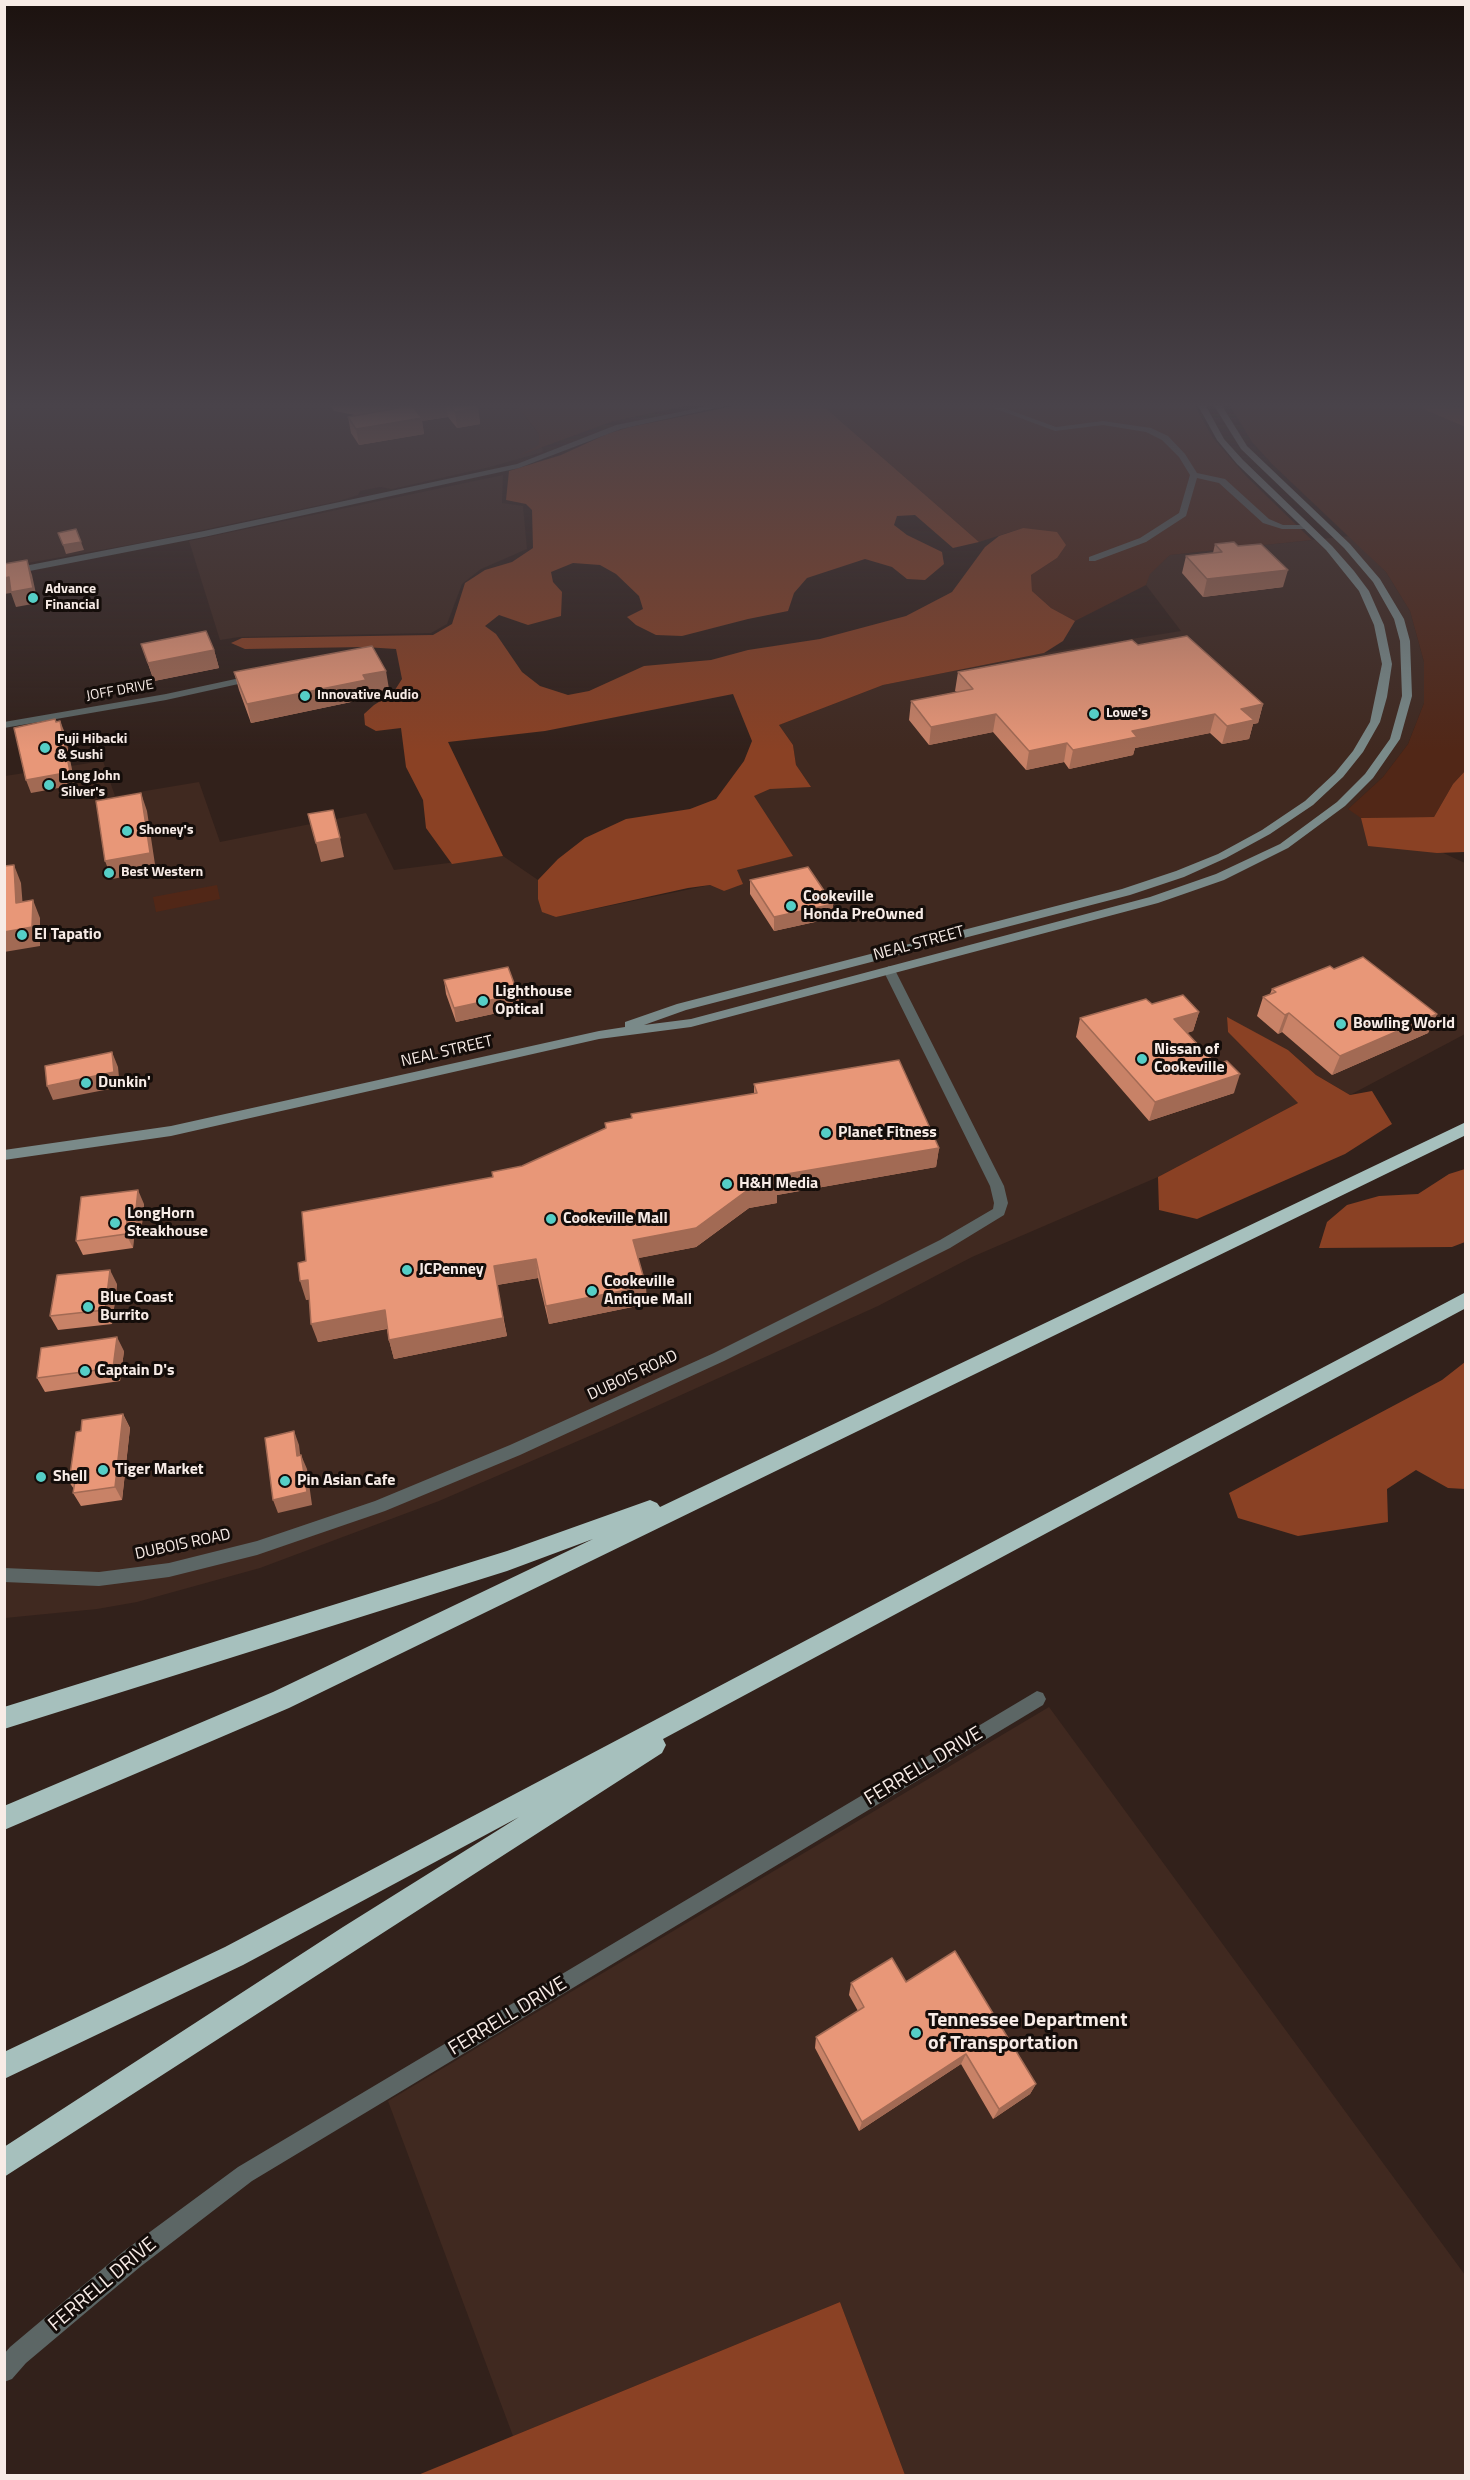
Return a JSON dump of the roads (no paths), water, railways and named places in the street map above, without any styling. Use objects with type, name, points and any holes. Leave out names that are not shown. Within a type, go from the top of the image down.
[{"type":"highway","points":[[4,1818],[281,1700],[1466,1128]]},
{"type":"highway","points":[[4,2066],[234,1956],[1466,1299]]},
{"type":"highway","points":[[4,1718],[507,1561],[739,1477]]},
{"type":"highway","points":[[4,2163],[362,1929],[777,1668]]},
{"type":"main road","points":[[599,1035],[682,1007],[1126,892],[1190,869],[1266,832],[1309,803],[1339,775],[1358,752],[1375,722],[1387,664],[1379,625],[1364,591],[1352,573],[1300,520]]},
{"type":"main road","name":"NEAL STREET","points":[[4,1155],[171,1131],[599,1035],[691,1023],[1154,900],[1220,877],[1284,846],[1341,804],[1369,776],[1395,738],[1407,696],[1407,658],[1399,619],[1385,592],[1358,558],[1319,520]]},
{"type":"street","points":[[4,573],[270,520]]},
{"type":"street","points":[[1092,559],[1143,540],[1174,520]]},
{"type":"street","points":[[1265,520],[1282,527],[1307,527]]},
{"type":"street","name":"JOFF DRIVE","points":[[4,725],[240,681]]},
{"type":"street","name":"DUBOIS ROAD","points":[[4,1575],[99,1579],[169,1570],[257,1548],[379,1506],[515,1450],[708,1362],[945,1244],[999,1212],[1001,1203],[997,1186],[889,970]]},
{"type":"street","name":"FERRELL DRIVE","points":[[4,2371],[18,2355],[132,2259],[244,2174],[1037,1699]]},
{"type":"place","name":"Advance Financial","points":[[33,598]]},
{"type":"place","name":"Innovative Audio","points":[[305,696]]},
{"type":"place","name":"Lowe's","points":[[1094,714]]},
{"type":"place","name":"Fuji Hibacki & Sushi","points":[[45,748]]},
{"type":"place","name":"Long John Silver's","points":[[49,785]]},
{"type":"place","name":"Shoney's","points":[[127,831]]},
{"type":"place","name":"Best Western","points":[[109,873]]},
{"type":"place","name":"Cookeville Honda PreOwned","points":[[791,906]]},
{"type":"place","name":"El Tapatio","points":[[22,935]]},
{"type":"place","name":"Lighthouse Optical","points":[[483,1001]]},
{"type":"place","name":"Bowling World","points":[[1341,1024]]},
{"type":"place","name":"Nissan of Cookeville","points":[[1142,1059]]},
{"type":"place","name":"Dunkin'","points":[[86,1083]]},
{"type":"place","name":"Planet Fitness","points":[[826,1133]]},
{"type":"place","name":"H&H Media","points":[[727,1184]]},
{"type":"place","name":"Cookeville Mall","points":[[551,1219]]},
{"type":"place","name":"LongHorn Steakhouse","points":[[115,1223]]},
{"type":"place","name":"JCPenney","points":[[407,1270]]},
{"type":"place","name":"Cookeville Antique Mall","points":[[592,1291]]},
{"type":"place","name":"Blue Coast Burrito","points":[[88,1307]]},
{"type":"place","name":"Captain D's","points":[[85,1371]]},
{"type":"place","name":"Tiger Market","points":[[103,1470]]},
{"type":"place","name":"Shell","points":[[41,1477]]},
{"type":"place","name":"Pin Asian Cafe","points":[[285,1481]]},
{"type":"place","name":"Tennessee Department of Transportation","points":[[916,2033]]}]
